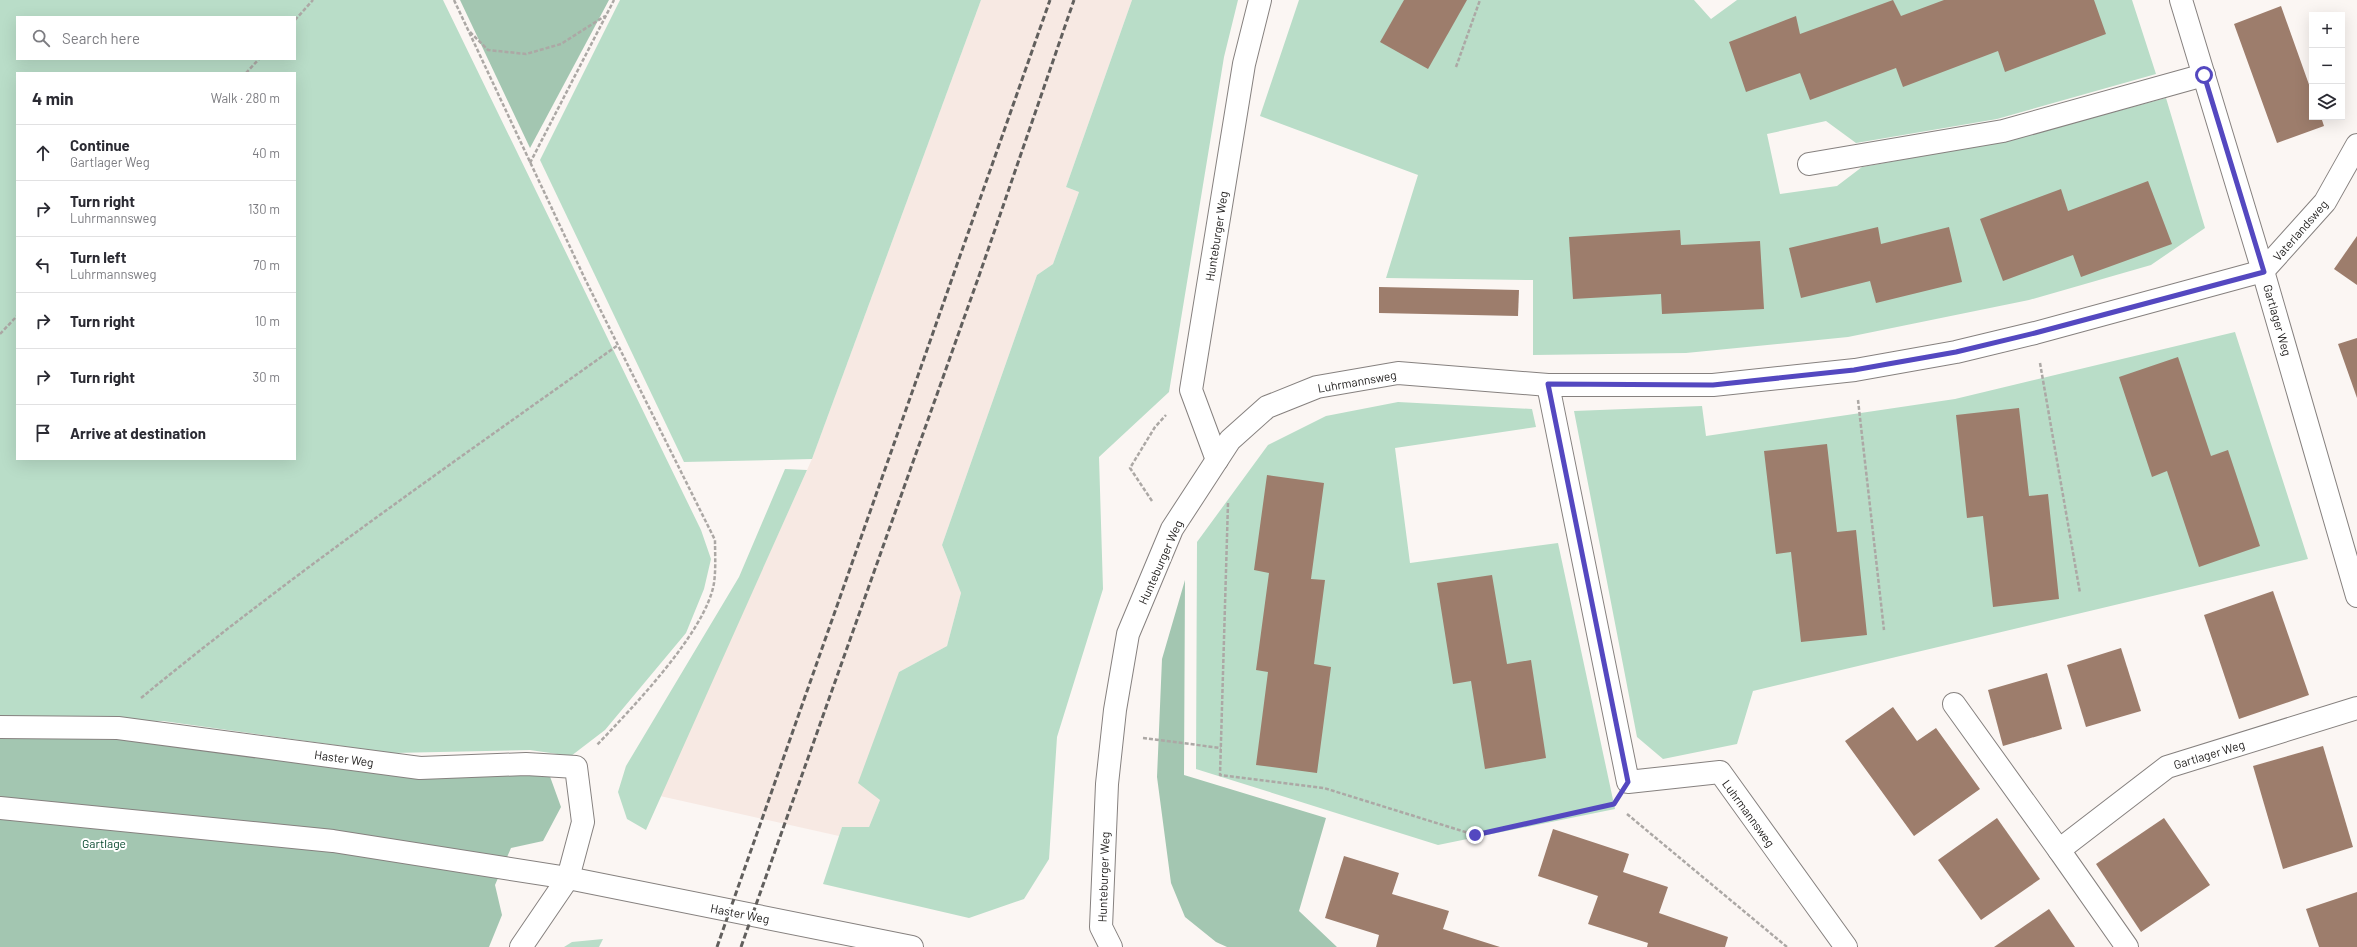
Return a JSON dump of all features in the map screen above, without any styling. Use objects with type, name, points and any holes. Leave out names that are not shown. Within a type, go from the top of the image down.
[{"type":"street","name":"Hunteburger Weg","points":[[1111,947],[1101,926],[1107,784],[1128,634],[1172,529],[1217,460],[1191,390],[1244,64],[1260,0]]},
{"type":"street","name":"Gartlager Weg","points":[[2181,0],[2264,272],[2357,596]]},
{"type":"street","points":[[1809,164],[2003,131],[2204,75]]},
{"type":"street","name":"Vaterlandsweg","points":[[2264,272],[2325,202],[2357,145]]},
{"type":"street","name":"Luhrmannsweg","points":[[1217,460],[1230,440],[1267,407],[1317,387],[1398,374],[1548,384],[1713,385],[1854,370],[1956,352],[2035,333],[2264,272]]},
{"type":"street","points":[[1548,384],[1628,782]]},
{"type":"street","points":[[1954,704],[2127,947]]},
{"type":"street","name":"Gartlager Weg","points":[[2059,850],[2167,767],[2357,708]]},
{"type":"street","name":"Haster Weg","points":[[0,727],[118,728],[420,768],[526,764],[576,767]]},
{"type":"street","points":[[521,947],[568,878],[583,822],[576,767]]},
{"type":"street","name":"Luhrmannsweg","points":[[1628,782],[1720,772],[1846,947]]},
{"type":"street","name":"Haster Weg","points":[[0,808],[333,841],[568,878],[912,947]]},
{"type":"path","points":[[296,19],[313,0]]},
{"type":"path","points":[[454,0],[530,163],[715,540],[714,583],[698,624],[639,701],[576,767]]},
{"type":"path","points":[[530,163],[614,0]]},
{"type":"path","points":[[1456,67],[1480,0]]},
{"type":"path","points":[[467,30],[488,50],[526,54],[561,44],[606,16]]},
{"type":"path","points":[[247,72],[258,60]]},
{"type":"path","points":[[0,334],[16,317]]},
{"type":"path","points":[[2035,333],[2080,593]]},
{"type":"path","points":[[118,728],[137,702],[193,656],[390,507],[618,345]]},
{"type":"path","points":[[1854,370],[1884,630]]},
{"type":"path","points":[[1172,529],[1130,468],[1155,427],[1191,390]]},
{"type":"path","points":[[1228,496],[1220,775],[1324,788],[1475,835],[1614,804],[1628,782]]},
{"type":"path","points":[[1113,734],[1221,748]]},
{"type":"path","points":[[1614,804],[1787,947]]},
{"type":"shaded area","points":[[981,0],[1132,0],[1066,187],[1079,192],[1053,264],[1037,275],[942,545],[961,593],[947,646],[899,672],[880,800],[869,827],[842,827],[839,836],[660,796],[812,459]]},
{"type":"green space","points":[[0,0],[443,0],[701,530],[711,559],[704,589],[686,633],[605,730],[571,756],[530,750],[392,753],[163,721],[0,719]]},
{"type":"green space","points":[[460,0],[609,0],[530,148]]},
{"type":"green space","points":[[620,0],[981,0],[812,459],[684,462],[540,160]]},
{"type":"green space","points":[[1132,0],[1238,0],[1224,57],[1169,392],[1099,457],[1103,589],[1057,737],[1049,859],[1024,899],[969,918],[823,884],[842,827],[869,827],[880,800],[858,783],[899,672],[947,646],[961,593],[942,545],[1037,275],[1053,264],[1079,192],[1066,187]]},
{"type":"green space","points":[[1299,0],[1694,0],[1711,19],[1737,0],[2132,0],[2156,74],[1997,119],[1856,143],[1826,121],[1767,134],[1780,194],[1837,186],[1862,167],[2005,141],[2166,98],[2205,228],[2151,265],[2029,300],[1848,337],[1686,353],[1533,355],[1533,280],[1386,278],[1418,175],[1260,116]]},
{"type":"green space","points":[[2235,332],[2308,559],[1753,691],[1737,744],[1663,759],[1637,737],[1574,411],[1702,406],[1706,436],[1955,399]]},
{"type":"green space","points":[[1398,402],[1532,409],[1536,427],[1395,448],[1410,563],[1558,543],[1615,809],[1438,845],[1196,769],[1197,542],[1268,445],[1326,416]]},
{"type":"green space","points":[[785,469],[807,470],[646,830],[627,819],[618,792],[626,766],[739,577]]},
{"type":"green space","points":[[1185,580],[1184,775],[1326,818],[1299,911],[1337,947],[1227,947],[1216,942],[1185,917],[1171,883],[1157,777],[1162,659]]},
{"type":"green space","name":"Gartlage","points":[[0,737],[132,740],[548,771],[561,807],[543,841],[511,848],[495,885],[502,915],[489,947],[0,947]]},
{"type":"green space","points":[[603,939],[599,947],[564,947],[572,942]]},
{"type":"building","points":[[1404,0],[1467,0],[1428,69],[1380,42]]},
{"type":"building","points":[[1893,0],[1901,16],[1944,0],[2094,0],[2106,34],[2005,72],[1998,51],[1903,87],[1896,68],[1810,100],[1800,73],[1746,92],[1729,42],[1796,16],[1800,34]]},
{"type":"building","points":[[2281,6],[2309,85],[2309,120],[2322,120],[2324,126],[2277,143],[2234,24]]},
{"type":"building","points":[[2148,181],[2172,244],[2081,277],[2073,255],[2003,281],[1980,219],[2061,189],[2068,211]]},
{"type":"building","points":[[1878,227],[1881,244],[1949,227],[1962,282],[1876,303],[1870,281],[1801,298],[1789,248]]},
{"type":"building","points":[[1680,230],[1681,245],[1760,241],[1764,309],[1662,314],[1661,294],[1573,299],[1569,237]]},
{"type":"building","points":[[2357,236],[2357,285],[2334,269]]},
{"type":"building","points":[[1379,287],[1519,290],[1518,316],[1379,313]]},
{"type":"building","points":[[2357,338],[2357,398],[2338,344]]},
{"type":"building","points":[[2178,357],[2211,456],[2228,450],[2260,546],[2199,567],[2167,471],[2152,477],[2119,377]]},
{"type":"building","points":[[2019,408],[2029,496],[2048,494],[2059,599],[1993,607],[1983,516],[1967,518],[1956,415]]},
{"type":"building","points":[[1827,444],[1837,532],[1856,530],[1867,635],[1801,642],[1791,552],[1776,554],[1764,451]]},
{"type":"building","points":[[1267,475],[1324,483],[1311,579],[1325,580],[1314,664],[1331,667],[1317,773],[1256,765],[1268,672],[1256,670],[1269,573],[1254,570]]},
{"type":"building","points":[[1492,575],[1507,664],[1531,660],[1546,758],[1485,769],[1471,681],[1453,684],[1437,583]]},
{"type":"building","points":[[2273,591],[2309,695],[2239,719],[2204,615]]},
{"type":"building","points":[[2121,648],[2141,711],[2086,727],[2067,665]]},
{"type":"building","points":[[2047,673],[2062,729],[2003,746],[1988,690]]},
{"type":"building","points":[[1893,707],[1917,741],[1936,728],[1980,789],[1914,836],[1845,741]]},
{"type":"building","points":[[2323,746],[2353,847],[2283,869],[2253,766]]},
{"type":"building","points":[[1997,818],[2040,879],[1981,920],[1938,860]]},
{"type":"building","points":[[2164,818],[2210,885],[2141,932],[2096,864]]},
{"type":"building","points":[[1553,829],[1629,854],[1623,872],[1668,887],[1659,913],[1728,937],[1725,947],[1647,947],[1648,943],[1588,924],[1598,896],[1538,876]]},
{"type":"building","points":[[1344,856],[1399,873],[1392,894],[1449,911],[1443,929],[1500,947],[1376,947],[1379,935],[1325,918]]},
{"type":"building","points":[[2357,892],[2357,947],[2319,947],[2306,909]]},
{"type":"building","points":[[2049,909],[2075,947],[1994,947]]},
{"type":"railway","points":[[717,947],[1050,0]]},
{"type":"railway","points":[[741,947],[980,273],[1074,0]]},
{"type":"route","points":[[1475,835],[1614,804],[1628,782],[1548,384],[1713,385],[1854,370],[1956,352],[2035,333],[2264,272],[2204,75]]}]
